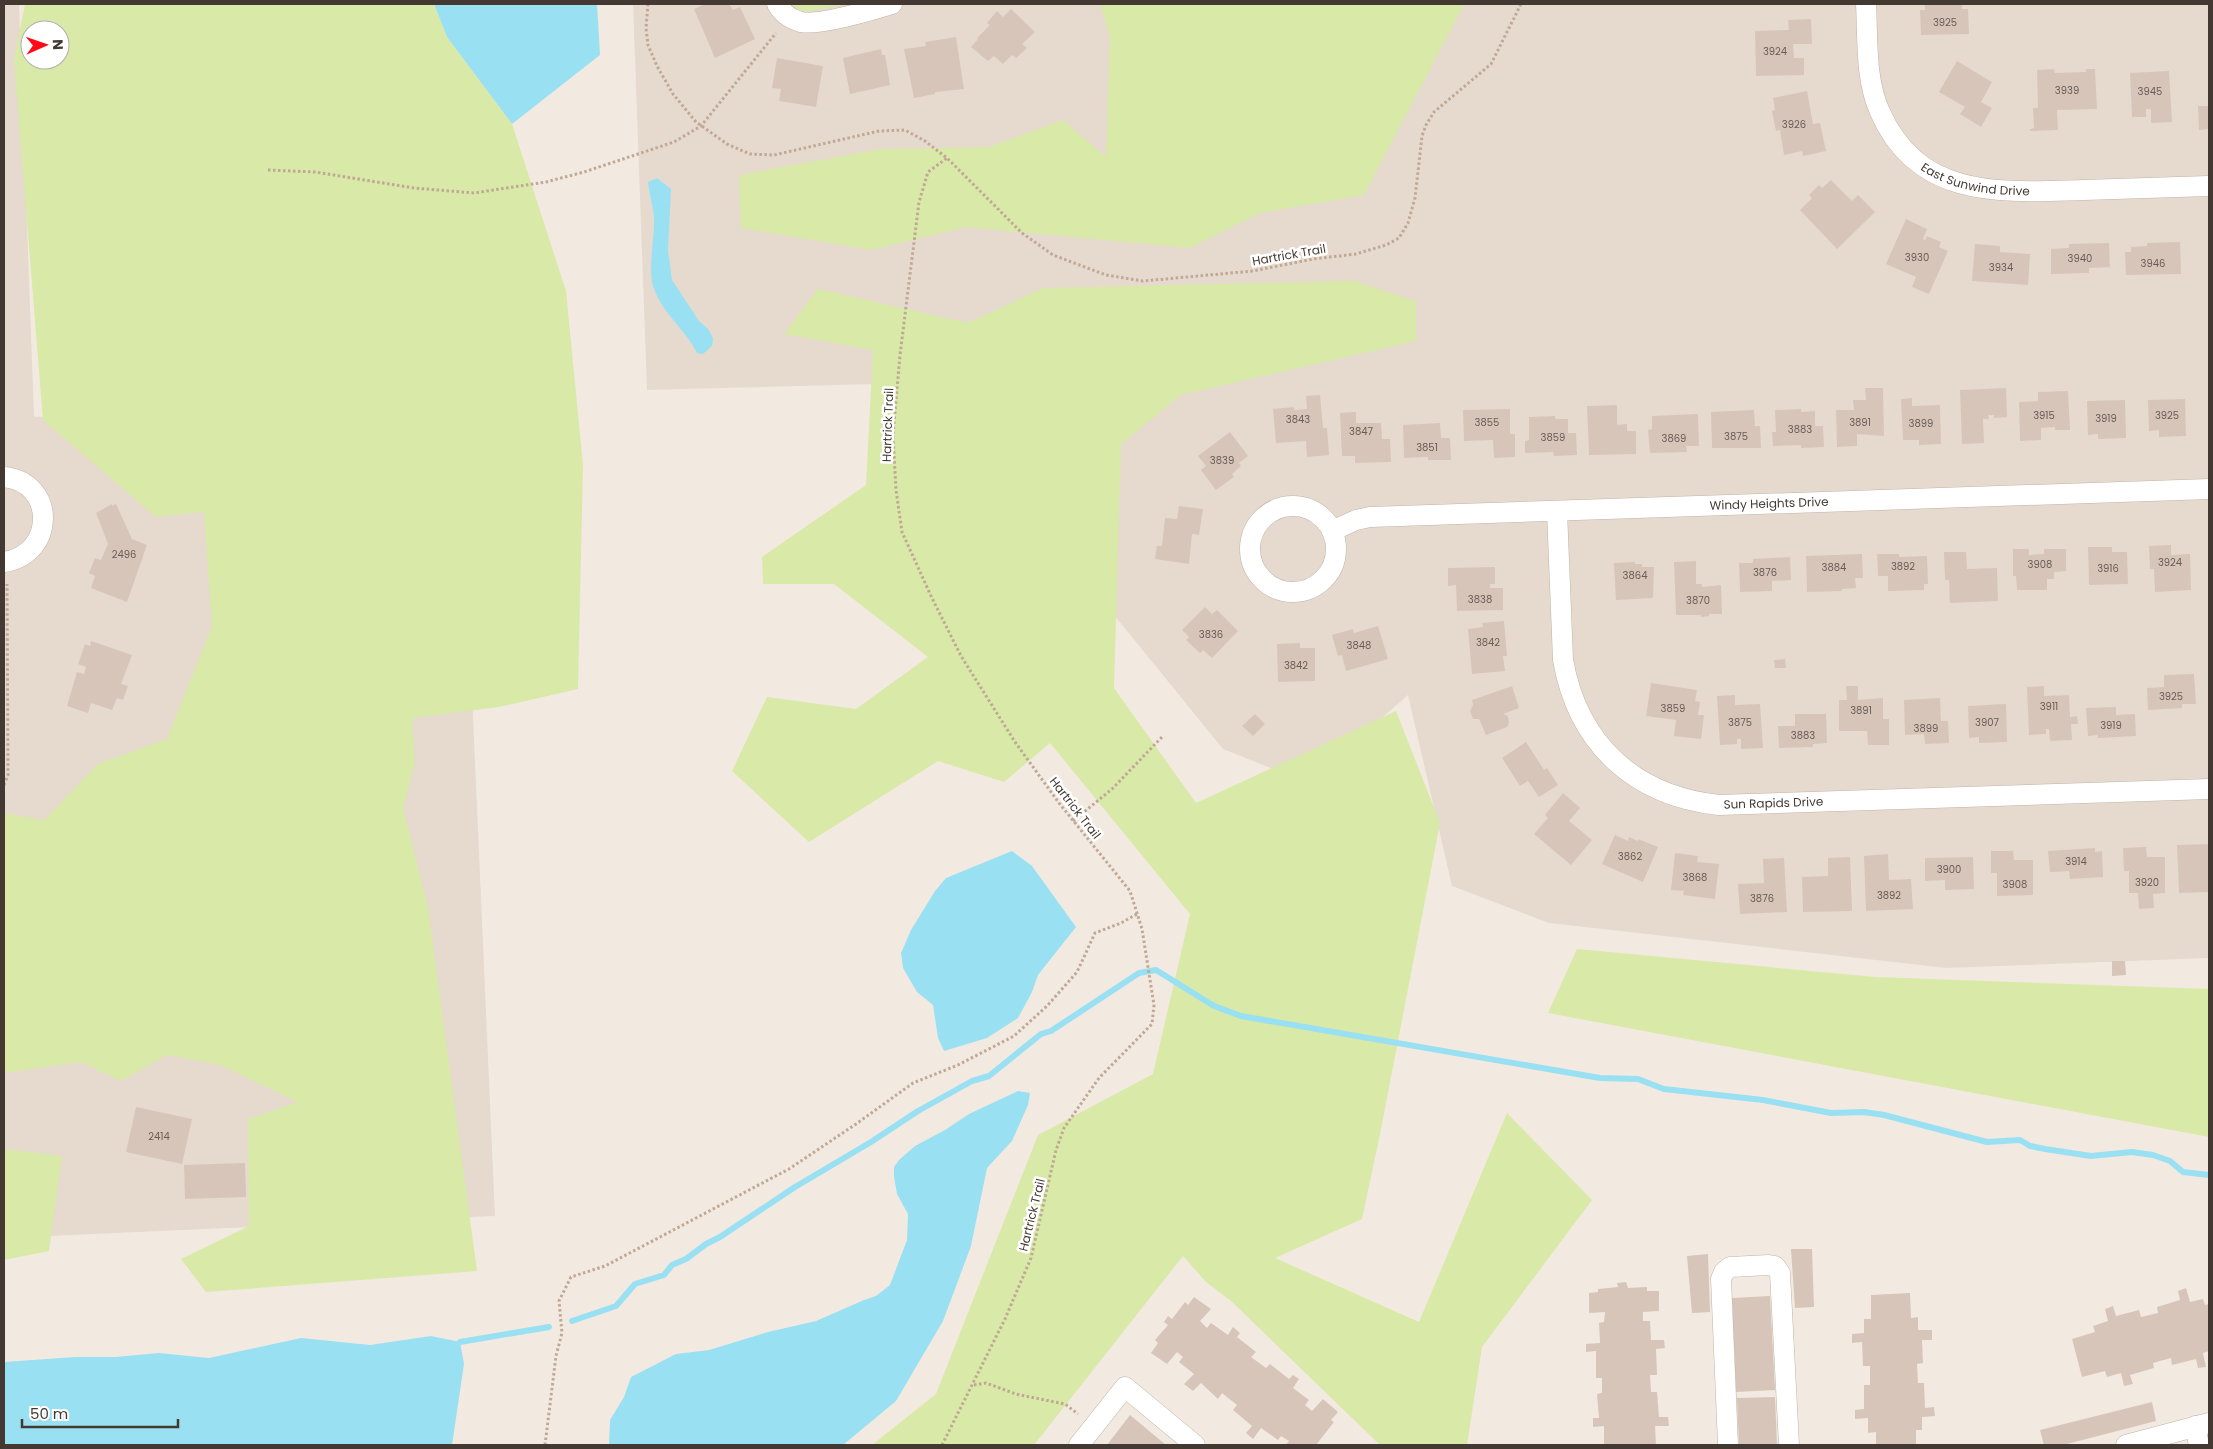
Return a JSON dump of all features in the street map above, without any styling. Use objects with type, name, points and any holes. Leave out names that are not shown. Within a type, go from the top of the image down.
[{"type":"street","points":[[777,4],[785,14],[803,22],[816,22],[892,4]]},
{"type":"street","name":"East Sunwind Drive","points":[[1866,4],[1870,75],[1879,112],[1900,144],[1920,163],[1941,177],[1974,188],[2009,192],[2209,186]]},
{"type":"street","points":[[4,478],[21,482],[30,489],[37,497],[44,518],[40,535],[32,549],[14,560],[4,562]]},
{"type":"street","name":"Windy Heights Drive","points":[[1332,531],[1356,520],[1370,517],[2209,489]]},
{"type":"street","points":[[1291,506],[1307,508],[1318,514],[1332,531],[1336,553],[1334,564],[1328,574],[1311,589],[1289,593],[1278,590],[1260,578],[1254,568],[1250,557],[1252,535],[1265,516],[1274,510],[1291,506]]},
{"type":"street","name":"Sun Rapids Drive","points":[[1556,511],[1563,660],[1567,682],[1574,703],[1588,728],[1610,757],[1627,771],[1661,792],[1699,803],[1719,805],[2209,789]]},
{"type":"street","points":[[1728,1445],[1721,1279],[1724,1272],[1730,1267],[1769,1265],[1775,1266],[1780,1273],[1789,1445]]},
{"type":"street","points":[[1079,1445],[1125,1387],[1194,1445]]},
{"type":"street","points":[[2126,1445],[2201,1432]]},
{"type":"path","name":"Hartrick Trail","points":[[648,4],[646,28],[648,45],[657,66],[673,94],[701,126],[727,144],[750,154],[774,155],[879,131],[905,130],[925,141],[946,158],[1022,233],[1053,255],[1106,275],[1143,281],[1253,271],[1313,259],[1356,254],[1386,245],[1399,238],[1408,223],[1415,198],[1422,136],[1426,125],[1434,112],[1491,64],[1521,4]]},
{"type":"path","points":[[268,170],[315,172],[414,188],[474,194],[546,182],[584,172],[674,142],[701,126],[777,32]]},
{"type":"path","name":"Hartrick Trail","points":[[942,1445],[1006,1319],[1031,1258],[1056,1150],[1064,1128],[1099,1078],[1152,1024],[1154,1005],[1142,929],[1130,891],[1073,821],[1016,742],[962,656],[931,596],[902,532],[896,490],[893,435],[900,355],[919,202],[928,172],[946,158]]},
{"type":"path","points":[[4,785],[8,775],[7,584]]},
{"type":"path","points":[[1073,821],[1112,789],[1162,737]]},
{"type":"path","points":[[545,1445],[556,1356],[562,1333],[559,1301],[571,1277],[605,1266],[789,1169],[913,1083],[958,1065],[1014,1036],[1046,1006],[1076,972],[1095,933],[1121,923],[1137,914]]},
{"type":"path","points":[[973,1386],[986,1383],[1016,1394],[1065,1404],[1094,1426]]},
{"type":"shaded area","points":[[4,4],[19,4],[34,417],[459,398],[495,1216],[4,1238]]},
{"type":"shaded area","points":[[633,4],[2209,4],[2209,958],[1947,968],[1549,923],[1452,886],[1408,695],[1308,783],[1223,749],[1036,519],[1031,380],[647,390]]},
{"type":"green space","points":[[25,4],[434,4],[447,37],[512,124],[566,291],[583,465],[578,689],[499,707],[412,718],[415,761],[403,808],[428,908],[477,1271],[206,1292],[181,1259],[249,1226],[248,1119],[298,1102],[220,1065],[167,1055],[121,1081],[81,1062],[4,1073],[4,813],[44,820],[98,764],[167,739],[212,626],[204,512],[156,517],[43,420],[14,60],[20,29],[20,70],[70,70],[70,20],[22,20]]},
{"type":"green space","points":[[791,4],[851,4],[803,12]]},
{"type":"green space","points":[[1100,4],[1464,4],[1364,195],[1260,213],[1190,248],[966,227],[871,250],[741,228],[739,175],[881,149],[989,147],[1063,120],[1106,157],[1110,38]]},
{"type":"green space","points":[[1354,281],[1416,301],[1416,341],[1181,395],[1121,444],[1114,688],[1196,803],[1396,711],[1440,823],[1362,1219],[1275,1258],[1419,1322],[1507,1113],[1592,1200],[1482,1347],[1467,1445],[1380,1445],[1231,1301],[1206,1282],[1183,1256],[1034,1445],[872,1445],[936,1394],[1038,1135],[1153,1074],[1190,914],[1050,743],[1004,782],[938,761],[809,842],[732,771],[767,697],[856,709],[928,657],[834,584],[763,584],[762,557],[866,485],[873,350],[784,334],[818,289],[968,323],[1043,288]]},
{"type":"green space","points":[[1577,949],[1875,977],[2209,989],[2209,1137],[1548,1013]]},
{"type":"green space","points":[[4,1149],[62,1156],[49,1251],[4,1260]]},
{"type":"water","points":[[434,4],[597,4],[600,55],[512,124],[447,37]]},
{"type":"water","points":[[657,178],[671,189],[668,250],[672,280],[699,321],[708,329],[713,338],[712,346],[703,354],[697,353],[663,306],[652,282],[651,264],[654,217],[648,182]]},
{"type":"water","points":[[1012,851],[1032,866],[1076,927],[1038,975],[1032,992],[1018,1018],[987,1038],[944,1051],[938,1038],[933,1005],[917,992],[903,968],[901,953],[911,930],[935,891],[946,878]]},
{"type":"water","points":[[1018,1091],[1030,1093],[1028,1105],[1012,1141],[987,1168],[971,1246],[943,1321],[896,1401],[843,1445],[609,1445],[610,1420],[624,1397],[631,1377],[676,1354],[709,1350],[768,1332],[816,1321],[876,1296],[890,1285],[907,1240],[908,1214],[897,1194],[894,1167],[915,1146],[945,1130],[969,1114]]},
{"type":"water","points":[[431,1336],[460,1342],[464,1364],[452,1445],[4,1445],[4,1362],[159,1353],[209,1358],[301,1338],[370,1345]]},
{"type":"building","points":[[705,4],[729,4],[733,10],[740,7],[755,39],[715,58],[694,9]]},
{"type":"building","points":[[1925,4],[1962,4],[1962,9],[1968,9],[1969,34],[1921,35],[1920,10],[1925,10]]},
{"type":"building","points":[[1011,9],[1035,32],[1022,44],[1027,48],[1016,58],[1012,55],[1003,64],[994,56],[988,61],[971,47],[990,25],[987,23],[997,11],[1003,17]]},
{"type":"building","points":[[1811,19],[1812,44],[1793,44],[1794,58],[1804,58],[1804,75],[1756,76],[1755,31],[1789,30],[1788,20]]},
{"type":"building","points":[[956,37],[964,89],[935,92],[935,94],[914,98],[904,49],[926,46],[925,42]]},
{"type":"building","points":[[881,49],[882,55],[885,55],[890,85],[850,94],[843,58]]},
{"type":"building","points":[[777,58],[823,66],[816,107],[779,101],[781,89],[772,88]]},
{"type":"building","points":[[1957,61],[1992,82],[1981,102],[1992,108],[1981,127],[1960,114],[1965,107],[1939,92]]},
{"type":"building","points":[[2054,69],[2055,73],[2086,72],[2086,69],[2095,69],[2097,109],[2057,110],[2058,130],[2030,131],[2030,129],[2034,128],[2033,108],[2038,108],[2037,70]]},
{"type":"building","points":[[2169,71],[2172,122],[2151,123],[2151,109],[2146,109],[2146,117],[2132,117],[2130,73]]},
{"type":"building","points":[[1807,91],[1813,124],[1820,123],[1826,151],[1803,156],[1802,151],[1784,155],[1780,130],[1776,131],[1772,111],[1775,110],[1773,98]]},
{"type":"building","points":[[2198,106],[2209,106],[2209,129],[2199,130]]},
{"type":"building","points":[[1831,180],[1852,201],[1858,195],[1875,212],[1837,249],[1800,210],[1812,198],[1809,195],[1819,185],[1822,188]]},
{"type":"building","points":[[1906,219],[1927,229],[1923,239],[1925,240],[1927,236],[1941,242],[1939,247],[1948,251],[1929,294],[1912,287],[1916,277],[1886,264]]},
{"type":"building","points":[[2180,242],[2181,274],[2126,275],[2125,252],[2131,252],[2131,247],[2147,246],[2147,243]]},
{"type":"building","points":[[2109,243],[2110,267],[2089,268],[2089,273],[2051,274],[2051,249],[2069,248],[2069,244]]},
{"type":"building","points":[[1975,244],[2000,246],[2000,252],[2030,254],[2028,285],[1972,281]]},
{"type":"building","points":[[1865,388],[1883,388],[1884,436],[1857,434],[1857,446],[1837,447],[1836,410],[1854,410],[1853,400],[1866,400]]},
{"type":"building","points":[[2006,388],[2007,417],[1994,418],[1994,415],[1988,415],[1989,419],[1983,419],[1984,443],[1962,444],[1960,390]]},
{"type":"building","points":[[2068,391],[2070,430],[2055,430],[2055,427],[2041,428],[2041,440],[2020,441],[2019,402],[2038,401],[2038,392]]},
{"type":"building","points":[[1320,395],[1323,428],[1327,428],[1329,455],[1307,457],[1306,441],[1276,443],[1273,409],[1294,407],[1294,410],[1307,409],[1306,396]]},
{"type":"building","points":[[1912,398],[1912,406],[1940,405],[1941,444],[1919,445],[1919,440],[1903,440],[1901,399]]},
{"type":"building","points":[[2185,399],[2186,436],[2159,437],[2159,430],[2149,431],[2148,400]]},
{"type":"building","points":[[2125,400],[2126,438],[2098,439],[2098,434],[2088,435],[2087,401]]},
{"type":"building","points":[[1617,405],[1617,425],[1627,424],[1627,431],[1636,431],[1636,454],[1589,455],[1587,406]]},
{"type":"building","points":[[1510,409],[1510,434],[1515,434],[1515,457],[1494,458],[1493,440],[1464,441],[1463,410]]},
{"type":"building","points":[[1801,409],[1801,412],[1815,411],[1815,426],[1823,426],[1824,447],[1801,448],[1801,445],[1773,446],[1772,432],[1776,432],[1775,410]]},
{"type":"building","points":[[1754,410],[1755,426],[1760,426],[1761,448],[1712,448],[1711,412]]},
{"type":"building","points":[[1356,412],[1356,423],[1381,423],[1382,439],[1390,439],[1391,462],[1355,463],[1355,456],[1342,456],[1340,413]]},
{"type":"building","points":[[1698,414],[1699,446],[1686,446],[1687,452],[1650,453],[1648,430],[1652,429],[1652,416]]},
{"type":"building","points":[[1555,416],[1555,419],[1568,419],[1568,433],[1576,433],[1577,455],[1554,456],[1553,452],[1525,453],[1525,441],[1529,440],[1529,417]]},
{"type":"building","points":[[1440,423],[1441,438],[1450,438],[1451,460],[1428,460],[1428,457],[1404,458],[1403,425]]},
{"type":"building","points":[[1230,432],[1248,456],[1239,463],[1241,466],[1232,474],[1234,477],[1216,490],[1201,470],[1206,466],[1198,456]]},
{"type":"building","points":[[112,504],[112,506],[116,504],[132,539],[147,545],[127,602],[91,588],[95,576],[89,573],[95,558],[101,560],[108,544],[96,513]]},
{"type":"building","points":[[1179,506],[1203,509],[1199,535],[1192,534],[1189,564],[1155,559],[1157,546],[1162,546],[1165,518],[1177,519]]},
{"type":"building","points":[[2171,545],[2171,555],[2190,554],[2191,590],[2155,592],[2154,569],[2150,569],[2149,546]]},
{"type":"building","points":[[2088,547],[2112,547],[2112,552],[2127,552],[2128,584],[2089,585]]},
{"type":"building","points":[[2013,549],[2029,549],[2029,555],[2044,554],[2044,549],[2066,549],[2066,571],[2054,572],[2054,579],[2047,579],[2047,590],[2017,590],[2016,576],[2013,576]]},
{"type":"building","points":[[1944,552],[1966,552],[1967,569],[1997,568],[1998,601],[1950,603],[1949,580],[1945,580]]},
{"type":"building","points":[[1862,554],[1863,578],[1855,578],[1856,588],[1842,589],[1842,591],[1807,592],[1806,556]]},
{"type":"building","points":[[1877,554],[1899,554],[1899,557],[1927,556],[1928,584],[1924,584],[1924,590],[1888,591],[1888,576],[1878,576]]},
{"type":"building","points":[[1790,557],[1791,580],[1772,581],[1772,591],[1740,592],[1739,563],[1753,563],[1753,559]]},
{"type":"building","points":[[1696,561],[1696,584],[1702,584],[1702,587],[1721,585],[1722,614],[1709,614],[1709,616],[1701,617],[1701,615],[1676,615],[1674,562]]},
{"type":"building","points":[[1635,562],[1635,564],[1642,564],[1642,567],[1654,567],[1653,598],[1616,600],[1614,563]]},
{"type":"building","points":[[1495,567],[1495,584],[1490,584],[1490,588],[1503,588],[1503,610],[1457,611],[1456,585],[1448,586],[1448,568]]},
{"type":"building","points":[[1205,607],[1212,614],[1217,610],[1238,631],[1212,658],[1203,650],[1200,653],[1186,640],[1189,637],[1182,630]]},
{"type":"building","points":[[1504,621],[1507,656],[1503,656],[1505,671],[1472,674],[1468,629],[1483,627],[1482,623]]},
{"type":"building","points":[[1378,626],[1388,659],[1346,671],[1342,655],[1338,656],[1332,635],[1353,629],[1354,633]]},
{"type":"building","points":[[91,641],[132,655],[121,684],[128,686],[123,700],[117,698],[112,710],[91,703],[88,713],[67,706],[77,672],[84,674],[86,667],[78,664],[85,644],[90,646]]},
{"type":"building","points":[[1300,643],[1300,648],[1315,648],[1315,681],[1278,682],[1277,644]]},
{"type":"building","points":[[1785,659],[1786,668],[1775,668],[1774,660]]},
{"type":"building","points":[[2194,674],[2196,704],[2182,704],[2182,708],[2148,710],[2147,688],[2164,687],[2164,675]]},
{"type":"building","points":[[1651,683],[1697,690],[1695,701],[1700,702],[1698,715],[1704,715],[1701,739],[1674,736],[1676,720],[1646,716]]},
{"type":"building","points":[[1512,686],[1519,708],[1503,714],[1508,716],[1509,722],[1507,727],[1486,735],[1479,719],[1473,719],[1470,711],[1473,705],[1472,700]]},
{"type":"building","points":[[1846,686],[1858,686],[1858,700],[1883,698],[1883,719],[1889,719],[1889,745],[1868,745],[1867,731],[1839,731],[1839,700],[1847,700]]},
{"type":"building","points":[[2044,686],[2044,696],[2069,695],[2070,717],[2077,716],[2078,724],[2071,724],[2072,740],[2050,741],[2049,729],[2046,729],[2046,734],[2029,735],[2027,687]]},
{"type":"building","points":[[1735,695],[1735,705],[1760,704],[1763,748],[1741,749],[1741,739],[1737,739],[1737,744],[1720,745],[1717,696]]},
{"type":"building","points":[[1940,698],[1941,721],[1948,721],[1949,743],[1925,744],[1924,734],[1905,735],[1904,700]]},
{"type":"building","points":[[2006,704],[2007,742],[1979,743],[1979,737],[1969,738],[1968,706]]},
{"type":"building","points":[[2116,707],[2116,715],[2135,714],[2136,736],[2098,738],[2098,735],[2088,736],[2086,708]]},
{"type":"building","points":[[1255,714],[1265,724],[1253,736],[1242,726]]},
{"type":"building","points":[[1795,714],[1826,714],[1827,743],[1813,744],[1813,747],[1779,748],[1778,726],[1795,726]]},
{"type":"building","points":[[1526,742],[1544,770],[1547,768],[1558,785],[1539,797],[1528,781],[1520,786],[1502,758]]},
{"type":"building","points":[[1563,793],[1580,808],[1569,821],[1592,840],[1571,865],[1534,834],[1548,818],[1545,815]]},
{"type":"building","points":[[1615,835],[1628,841],[1629,837],[1638,841],[1638,839],[1658,847],[1643,882],[1602,864]]},
{"type":"building","points":[[2209,844],[2209,892],[2179,893],[2177,845]]},
{"type":"building","points":[[2146,847],[2147,857],[2165,857],[2165,893],[2153,894],[2154,908],[2139,909],[2138,893],[2129,893],[2129,871],[2124,871],[2123,848]]},
{"type":"building","points":[[2095,848],[2095,852],[2102,851],[2103,877],[2070,879],[2069,871],[2050,872],[2048,851]]},
{"type":"building","points":[[1991,851],[2013,851],[2014,860],[2033,860],[2033,895],[1997,896],[1997,873],[1991,873]]},
{"type":"building","points":[[1675,853],[1698,856],[1697,862],[1719,864],[1715,899],[1683,895],[1684,891],[1671,890]]},
{"type":"building","points":[[1888,854],[1889,880],[1911,879],[1913,909],[1866,911],[1864,856]]},
{"type":"building","points":[[1850,857],[1852,911],[1803,912],[1802,877],[1828,876],[1828,858]]},
{"type":"building","points":[[1973,857],[1974,889],[1945,890],[1945,880],[1925,881],[1925,858]]},
{"type":"building","points":[[1784,858],[1787,912],[1740,914],[1738,884],[1764,883],[1763,859]]},
{"type":"building","points":[[2112,961],[2125,961],[2126,975],[2112,976]]},
{"type":"building","points":[[136,1107],[192,1119],[182,1164],[126,1152]]},
{"type":"building","points":[[245,1163],[246,1197],[185,1199],[184,1165]]},
{"type":"building","points":[[1791,1249],[1812,1249],[1814,1307],[1795,1308]]},
{"type":"building","points":[[1708,1254],[1710,1312],[1692,1313],[1687,1256]]},
{"type":"building","points":[[1626,1282],[1628,1288],[1647,1287],[1647,1291],[1659,1291],[1659,1311],[1643,1312],[1643,1321],[1650,1321],[1651,1340],[1664,1340],[1665,1348],[1656,1349],[1657,1375],[1650,1375],[1651,1392],[1657,1392],[1659,1417],[1668,1417],[1669,1426],[1655,1426],[1656,1445],[1604,1445],[1604,1426],[1593,1427],[1593,1418],[1599,1418],[1597,1394],[1602,1393],[1602,1378],[1596,1378],[1596,1351],[1586,1352],[1586,1344],[1600,1343],[1599,1323],[1604,1322],[1605,1312],[1589,1313],[1589,1293],[1598,1292],[1598,1289],[1618,1287],[1617,1283]]},
{"type":"building","points":[[2186,1288],[2190,1302],[2203,1299],[2205,1305],[2209,1304],[2209,1351],[2203,1353],[2206,1367],[2198,1368],[2196,1359],[2172,1365],[2171,1358],[2153,1363],[2154,1368],[2130,1375],[2133,1384],[2124,1386],[2121,1373],[2107,1377],[2105,1371],[2082,1377],[2072,1339],[2095,1332],[2093,1326],[2108,1321],[2105,1309],[2113,1306],[2116,1316],[2139,1310],[2141,1317],[2158,1313],[2157,1307],[2180,1300],[2178,1291]]},
{"type":"building","points":[[1910,1293],[1911,1318],[1918,1317],[1918,1330],[1932,1330],[1932,1340],[1922,1340],[1923,1363],[1917,1364],[1918,1383],[1924,1383],[1925,1408],[1934,1407],[1935,1416],[1922,1417],[1922,1430],[1916,1430],[1916,1445],[1876,1445],[1876,1432],[1868,1433],[1868,1418],[1855,1419],[1855,1410],[1864,1409],[1864,1385],[1870,1385],[1870,1366],[1863,1366],[1862,1342],[1852,1343],[1852,1334],[1864,1333],[1864,1319],[1871,1319],[1871,1295]]},
{"type":"building","points":[[1770,1296],[1775,1390],[1736,1392],[1732,1298]]},
{"type":"building","points":[[1194,1297],[1211,1309],[1200,1321],[1207,1328],[1211,1323],[1228,1335],[1233,1327],[1240,1333],[1237,1337],[1256,1352],[1251,1357],[1266,1368],[1270,1364],[1289,1379],[1293,1375],[1299,1379],[1293,1388],[1309,1400],[1305,1405],[1312,1411],[1323,1399],[1338,1412],[1331,1420],[1334,1422],[1316,1445],[1286,1445],[1289,1441],[1281,1436],[1278,1440],[1261,1428],[1253,1439],[1246,1433],[1252,1426],[1233,1410],[1237,1405],[1222,1393],[1218,1399],[1201,1383],[1193,1391],[1184,1384],[1194,1374],[1179,1362],[1183,1357],[1177,1352],[1167,1364],[1151,1353],[1158,1343],[1155,1340],[1168,1325],[1164,1322],[1168,1316],[1172,1319],[1185,1302],[1188,1305]]},
{"type":"building","points":[[1775,1397],[1777,1445],[1739,1445],[1737,1398]]},
{"type":"building","points":[[2152,1402],[2156,1421],[2063,1445],[2044,1445],[2040,1430]]},
{"type":"building","points":[[1130,1415],[1166,1445],[1107,1445]]},
{"type":"waterway","points":[[572,1321],[616,1306],[635,1284],[664,1275],[672,1265],[686,1259],[795,1187],[871,1142],[918,1111],[972,1081],[989,1076],[1041,1034],[1051,1031],[1139,973],[1156,970],[1214,1006],[1241,1016],[1600,1078],[1638,1079],[1664,1089],[1763,1100],[1831,1113],[1864,1112],[1884,1115],[1987,1142],[2020,1140],[2030,1146],[2091,1156],[2132,1152],[2153,1155],[2170,1161],[2183,1172],[2209,1175]]},
{"type":"waterway","points":[[460,1342],[549,1327]]}]
